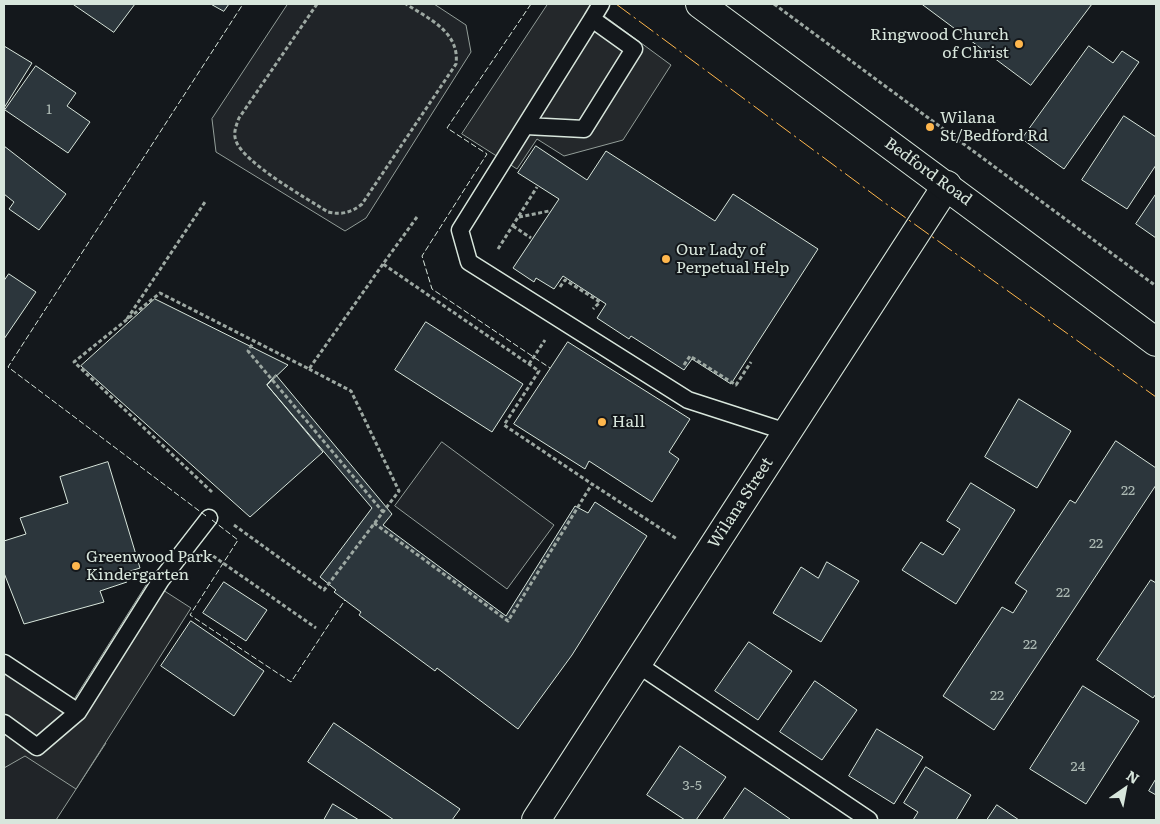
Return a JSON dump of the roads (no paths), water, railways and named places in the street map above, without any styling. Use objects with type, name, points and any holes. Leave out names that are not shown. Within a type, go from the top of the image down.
[{"type":"street","name":"Bedford Road","points":[[700,4],[947,185],[1156,342]]},
{"type":"street","name":"Wilana Street","points":[[536,820],[947,185]]},
{"type":"lane","points":[[601,4],[460,230],[470,262],[688,400],[787,432]]},
{"type":"lane","points":[[526,126],[584,129],[634,49],[592,19]]},
{"type":"lane","points":[[4,723],[38,747],[78,712],[161,580],[212,514]]},
{"type":"lane","points":[[4,663],[78,712]]},
{"type":"lane","points":[[637,664],[870,820]]},
{"type":"place","name":"Ringwood Church of Christ","points":[[1019,44]]},
{"type":"place","name":"Wilana St/Bedford Rd","points":[[930,127]]},
{"type":"place","name":"Our Lady of Perpetual Help","points":[[666,259]]},
{"type":"place","name":"Hall","points":[[602,422]]},
{"type":"place","name":"Greenwood Park Kindergarten","points":[[76,566]]}]
